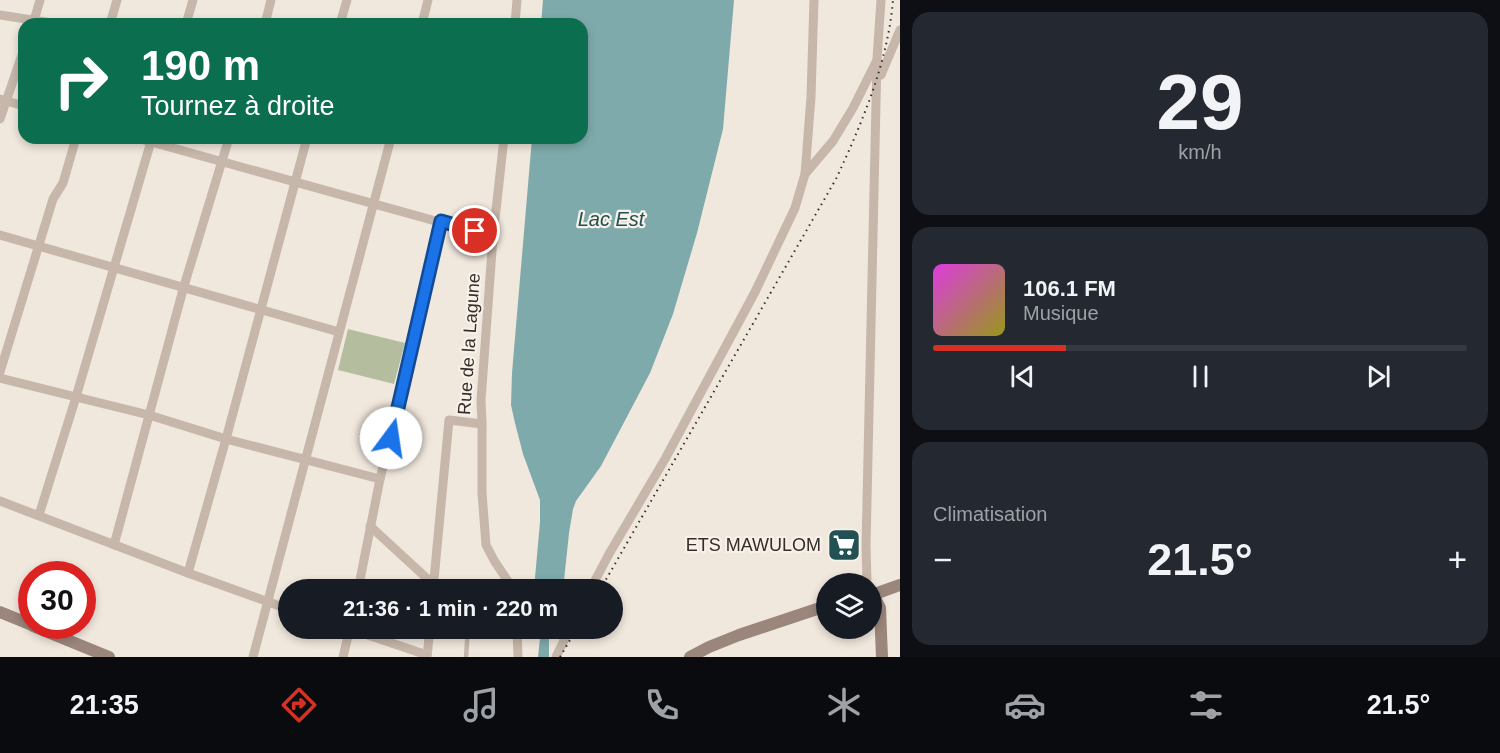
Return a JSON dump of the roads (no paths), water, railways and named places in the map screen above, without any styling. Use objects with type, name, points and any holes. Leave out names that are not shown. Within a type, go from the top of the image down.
[{"type":"main road","points":[[882,589],[900,585]]},
{"type":"main road","points":[[690,657],[739,635],[816,609]]},
{"type":"main road","points":[[0,612],[18,619]]},
{"type":"main road","points":[[66,639],[109,657]]},
{"type":"main road","points":[[881,639],[882,657]]},
{"type":"street","points":[[35,18],[40,0]]},
{"type":"street","points":[[112,18],[117,0]]},
{"type":"street","points":[[188,18],[193,0]]},
{"type":"street","points":[[267,18],[272,0]]},
{"type":"street","points":[[342,18],[347,0]]},
{"type":"street","points":[[424,18],[428,0]]},
{"type":"street","points":[[516,18],[517,0]]},
{"type":"street","points":[[596,579],[665,459],[755,292],[795,208],[805,174],[811,97],[814,0]]},
{"type":"street","points":[[869,573],[866,554],[881,0]]},
{"type":"street","points":[[0,15],[18,19]]},
{"type":"street","points":[[878,82],[888,53],[900,30]]},
{"type":"street","points":[[805,174],[838,133],[878,59]]},
{"type":"street","points":[[0,119],[3,100],[18,64]]},
{"type":"street","points":[[3,100],[18,104]]},
{"type":"street","points":[[0,372],[38,246],[54,197],[63,183],[74,144]]},
{"type":"street","points":[[39,515],[151,144]]},
{"type":"street","points":[[165,144],[221,162],[441,221],[492,237]]},
{"type":"street","points":[[114,545],[184,286],[227,144]]},
{"type":"street","points":[[188,573],[305,144]]},
{"type":"street","points":[[253,657],[389,144]]},
{"type":"street","name":"Rue de la Lagune","points":[[434,579],[449,420],[482,424],[481,400],[492,237],[503,144]]},
{"type":"street","points":[[360,579],[370,526],[441,221]]},
{"type":"street","points":[[0,235],[339,332]]},
{"type":"street","points":[[0,378],[149,415],[226,439],[381,479]]},
{"type":"street","points":[[482,424],[482,493],[486,545],[507,579]]},
{"type":"street","points":[[0,501],[278,606]]},
{"type":"street","points":[[370,526],[425,579]]},
{"type":"street","points":[[343,657],[347,639]]},
{"type":"street","points":[[378,639],[427,656],[429,639]]},
{"type":"street","points":[[518,639],[518,657]]},
{"type":"street","points":[[556,657],[565,639]]},
{"type":"lane","points":[[466,657],[467,639]]},
{"type":"water","name":"Lac Est","points":[[543,0],[734,0],[723,129],[697,233],[673,314],[650,373],[601,466],[576,501],[569,533],[564,579],[535,579],[540,500],[523,454],[511,405],[531,144],[588,144],[588,18],[542,18]]},
{"type":"water","points":[[540,639],[549,639],[549,657],[538,657]]},
{"type":"railway","points":[[606,579],[836,179],[864,114],[880,69],[893,0]]},
{"type":"railway","points":[[560,657],[571,639]]},
{"type":"place","name":"ETS MAWULOM","points":[[844,545]]}]
